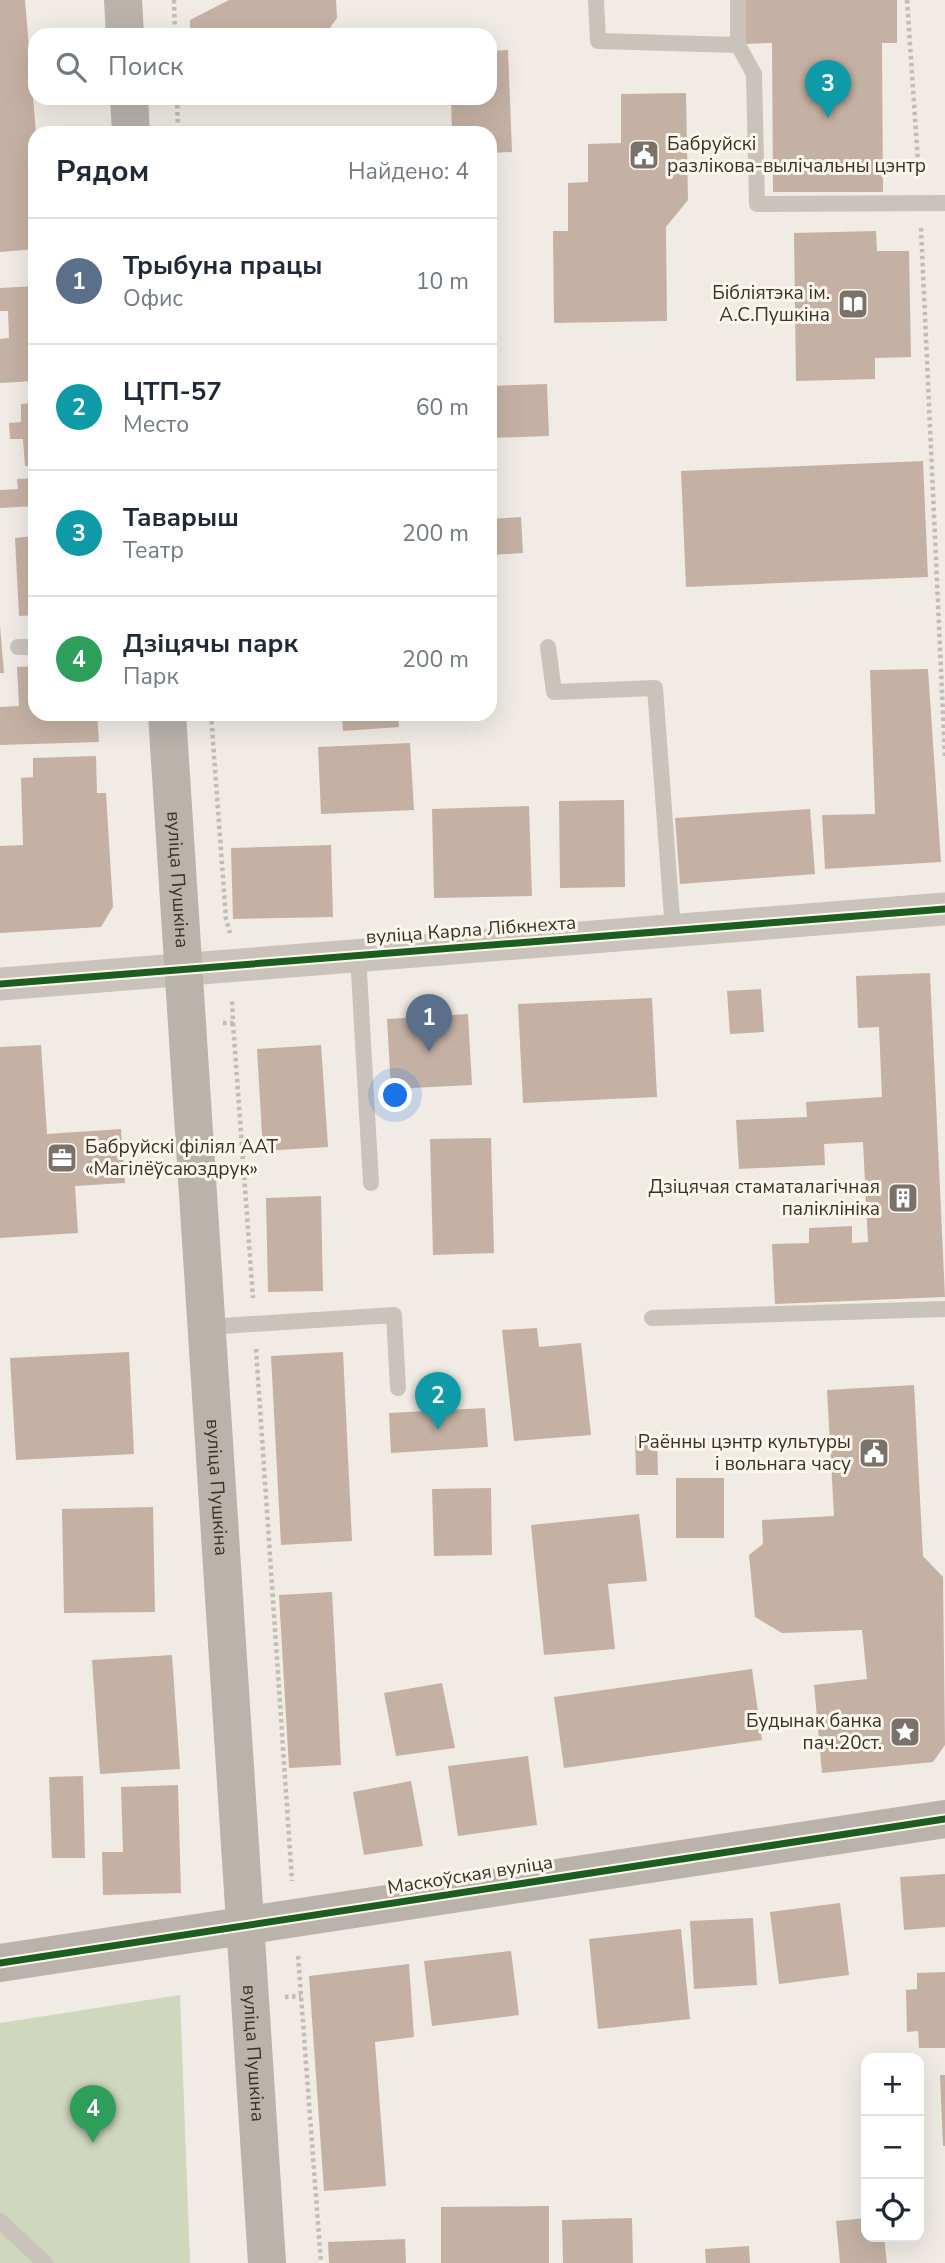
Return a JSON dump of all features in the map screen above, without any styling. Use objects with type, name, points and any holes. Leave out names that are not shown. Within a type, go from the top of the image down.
[{"type":"main road","points":[[123,0],[125,28]]},
{"type":"main road","points":[[129,105],[131,126]]},
{"type":"main road","name":"вуліца Пушкіна","points":[[167,721],[267,2263]]},
{"type":"main road","name":"Маскоўская вуліца","points":[[0,1963],[945,1819]]},
{"type":"street","name":"вуліца Карла Лібкнехта","points":[[0,984],[945,909]]},
{"type":"lane","points":[[596,0],[598,41],[738,45]]},
{"type":"lane","points":[[738,0],[738,45],[754,74],[757,204],[945,203]]},
{"type":"lane","points":[[548,647],[554,692],[655,688],[673,930]]},
{"type":"lane","points":[[358,955],[371,1183]]},
{"type":"lane","points":[[652,1318],[945,1309]]},
{"type":"lane","points":[[206,1327],[394,1315],[398,1388]]},
{"type":"lane","points":[[0,2221],[45,2263]]},
{"type":"path","points":[[174,0],[175,28]]},
{"type":"path","points":[[908,0],[945,758]]},
{"type":"path","points":[[177,105],[178,126]]},
{"type":"path","points":[[212,721],[226,919],[231,935]]},
{"type":"path","points":[[232,992],[292,1884]]},
{"type":"path","points":[[213,1024],[233,1023]]},
{"type":"path","points":[[297,1945],[321,2263]]},
{"type":"green space","points":[[180,1995],[190,2263],[0,2263],[0,2023]]},
{"type":"building","points":[[0,0],[25,0],[28,105],[34,105],[35,126],[28,126],[28,250],[0,252]]},
{"type":"building","points":[[229,0],[336,0],[337,18],[330,28],[190,28],[190,20]]},
{"type":"building","points":[[745,0],[897,0],[897,43],[882,43],[883,192],[773,192],[772,43],[745,44]]},
{"type":"building","points":[[508,50],[512,152],[497,153],[497,126],[452,126],[451,105],[497,105],[497,51]]},
{"type":"building","points":[[686,93],[688,200],[666,227],[667,321],[554,323],[553,231],[568,231],[568,183],[588,182],[588,144],[621,143],[621,94]]},
{"type":"building","name":"Бібліятэка ім. А.С.Пушкіна","points":[[876,231],[877,251],[909,251],[911,357],[875,358],[875,379],[796,381],[794,233]]},
{"type":"building","points":[[28,286],[28,381],[0,383],[0,339],[9,338],[8,311],[0,311],[0,288]]},
{"type":"building","points":[[547,384],[549,436],[497,438],[497,386]]},
{"type":"building","points":[[21,404],[28,404],[28,466],[25,466],[23,439],[10,439],[9,423],[21,422]]},
{"type":"building","points":[[923,461],[928,577],[686,587],[681,471]]},
{"type":"building","points":[[28,478],[28,506],[0,508],[0,490],[18,489],[17,479]]},
{"type":"building","points":[[521,517],[523,553],[497,555],[497,519]]},
{"type":"building","points":[[28,537],[28,615],[19,616],[15,538]]},
{"type":"building","points":[[0,626],[4,673],[0,673]]},
{"type":"building","points":[[28,666],[28,721],[98,721],[99,742],[0,745],[0,707],[19,706],[17,667]]},
{"type":"building","points":[[928,669],[941,862],[825,869],[822,815],[875,814],[870,670]]},
{"type":"building","points":[[342,721],[399,721],[399,727],[343,731]]},
{"type":"building","points":[[410,743],[414,810],[321,814],[318,747]]},
{"type":"building","points":[[96,756],[97,793],[106,793],[113,907],[101,927],[0,933],[0,846],[23,845],[21,778],[33,777],[33,758]]},
{"type":"building","points":[[624,800],[625,887],[560,888],[559,801]]},
{"type":"building","points":[[529,806],[532,896],[434,898],[432,809]]},
{"type":"building","points":[[810,809],[815,874],[680,884],[675,818]]},
{"type":"building","points":[[331,845],[333,917],[233,919],[231,848]]},
{"type":"building","name":"Дзіцячая стаматалагічная паліклініка","points":[[930,973],[945,1297],[775,1304],[772,1244],[809,1243],[809,1228],[852,1226],[852,1243],[868,1242],[863,1142],[824,1144],[825,1165],[739,1169],[736,1120],[807,1117],[806,1102],[882,1097],[879,1027],[858,1028],[856,976]]},
{"type":"building","points":[[761,989],[764,1032],[730,1034],[727,991]]},
{"type":"building","points":[[652,998],[657,1097],[523,1103],[518,1004]]},
{"type":"building","points":[[468,1014],[472,1085],[391,1089],[387,1019]]},
{"type":"building","name":"Бабруйскі філіял ААТ «Магілёўсаюздрук»","points":[[41,1045],[47,1134],[121,1129],[125,1183],[75,1186],[78,1233],[0,1238],[0,1047]]},
{"type":"building","points":[[321,1045],[328,1147],[263,1151],[257,1049]]},
{"type":"building","points":[[491,1138],[494,1253],[433,1255],[430,1139]]},
{"type":"building","points":[[321,1196],[323,1291],[268,1292],[266,1198]]},
{"type":"building","points":[[537,1328],[539,1347],[581,1343],[591,1435],[514,1441],[502,1330]]},
{"type":"building","points":[[129,1352],[134,1454],[16,1460],[10,1358]]},
{"type":"building","points":[[343,1352],[352,1541],[281,1545],[271,1356]]},
{"type":"building","name":"Раённы цэнтр культуры і вольнага часу","points":[[914,1385],[923,1556],[943,1577],[945,1745],[933,1762],[822,1773],[814,1685],[867,1679],[862,1630],[782,1633],[755,1617],[749,1555],[763,1544],[762,1520],[834,1516],[827,1390]]},
{"type":"building","points":[[485,1408],[488,1447],[391,1453],[389,1413]]},
{"type":"building","points":[[657,1435],[658,1475],[636,1475],[635,1436]]},
{"type":"building","points":[[676,1478],[724,1478],[724,1538],[676,1538]]},
{"type":"building","points":[[491,1488],[492,1555],[434,1556],[432,1489]]},
{"type":"building","points":[[153,1507],[155,1612],[64,1613],[62,1509]]},
{"type":"building","points":[[639,1514],[647,1581],[608,1584],[615,1649],[544,1655],[531,1525]]},
{"type":"building","points":[[332,1592],[341,1765],[289,1768],[279,1595]]},
{"type":"building","points":[[172,1655],[180,1769],[100,1774],[92,1660]]},
{"type":"building","points":[[752,1669],[762,1740],[564,1768],[554,1697]]},
{"type":"building","points":[[442,1683],[455,1748],[396,1756],[384,1693]]},
{"type":"building","points":[[528,1756],[537,1825],[458,1836],[448,1766]]},
{"type":"building","points":[[83,1776],[85,1858],[52,1858],[49,1777]]},
{"type":"building","points":[[411,1781],[423,1846],[364,1855],[353,1792]]},
{"type":"building","points":[[178,1785],[181,1893],[103,1895],[102,1852],[123,1852],[121,1787]]},
{"type":"building","points":[[945,1874],[945,1927],[904,1930],[900,1877]]},
{"type":"building","points":[[840,1903],[849,1975],[779,1984],[770,1912]]},
{"type":"building","points":[[753,1918],[757,1985],[694,1989],[690,1921]]},
{"type":"building","points":[[681,1929],[690,2019],[598,2029],[589,1939]]},
{"type":"building","points":[[511,1951],[519,2015],[432,2026],[424,1961]]},
{"type":"building","points":[[409,1964],[414,2037],[375,2042],[386,2186],[324,2191],[309,1976]]},
{"type":"building","points":[[945,1972],[945,2048],[919,2048],[918,2031],[907,2032],[906,1990],[917,1989],[917,1973]]},
{"type":"building","points":[[940,2075],[945,2075],[945,2146],[943,2146]]},
{"type":"building","points":[[549,2206],[549,2263],[441,2263],[441,2207]]},
{"type":"building","points":[[632,2218],[633,2263],[563,2263],[562,2220]]},
{"type":"building","points":[[861,2218],[861,2242],[885,2242],[887,2263],[840,2263],[836,2221]]},
{"type":"building","points":[[405,2239],[406,2263],[329,2263],[328,2242]]},
{"type":"building","points":[[749,2246],[750,2263],[706,2263],[705,2249]]},
{"type":"cycle path","points":[[0,984],[945,909]]},
{"type":"cycle path","points":[[0,1963],[945,1819]]},
{"type":"place","name":"Таварыш","points":[[828,118]]},
{"type":"place","name":"Бабруйскі разлікова-вылічальны цэнтр","points":[[644,155]]},
{"type":"place","name":"Бібліятэка ім. А.С.Пушкіна","points":[[853,304]]},
{"type":"place","name":"Трыбуна працы","points":[[429,1052]]},
{"type":"place","name":"Бабруйскі філіял ААТ «Магілёўсаюздрук»","points":[[62,1158]]},
{"type":"place","name":"Дзіцячая стаматалагічная паліклініка","points":[[903,1198]]},
{"type":"place","name":"ЦТП-57","points":[[438,1430]]},
{"type":"place","name":"Раённы цэнтр культуры і вольнага часу","points":[[874,1453]]},
{"type":"place","name":"Будынак банка пач.20ст.","points":[[905,1732]]},
{"type":"place","name":"Дзіцячы парк","points":[[93,2143]]}]
